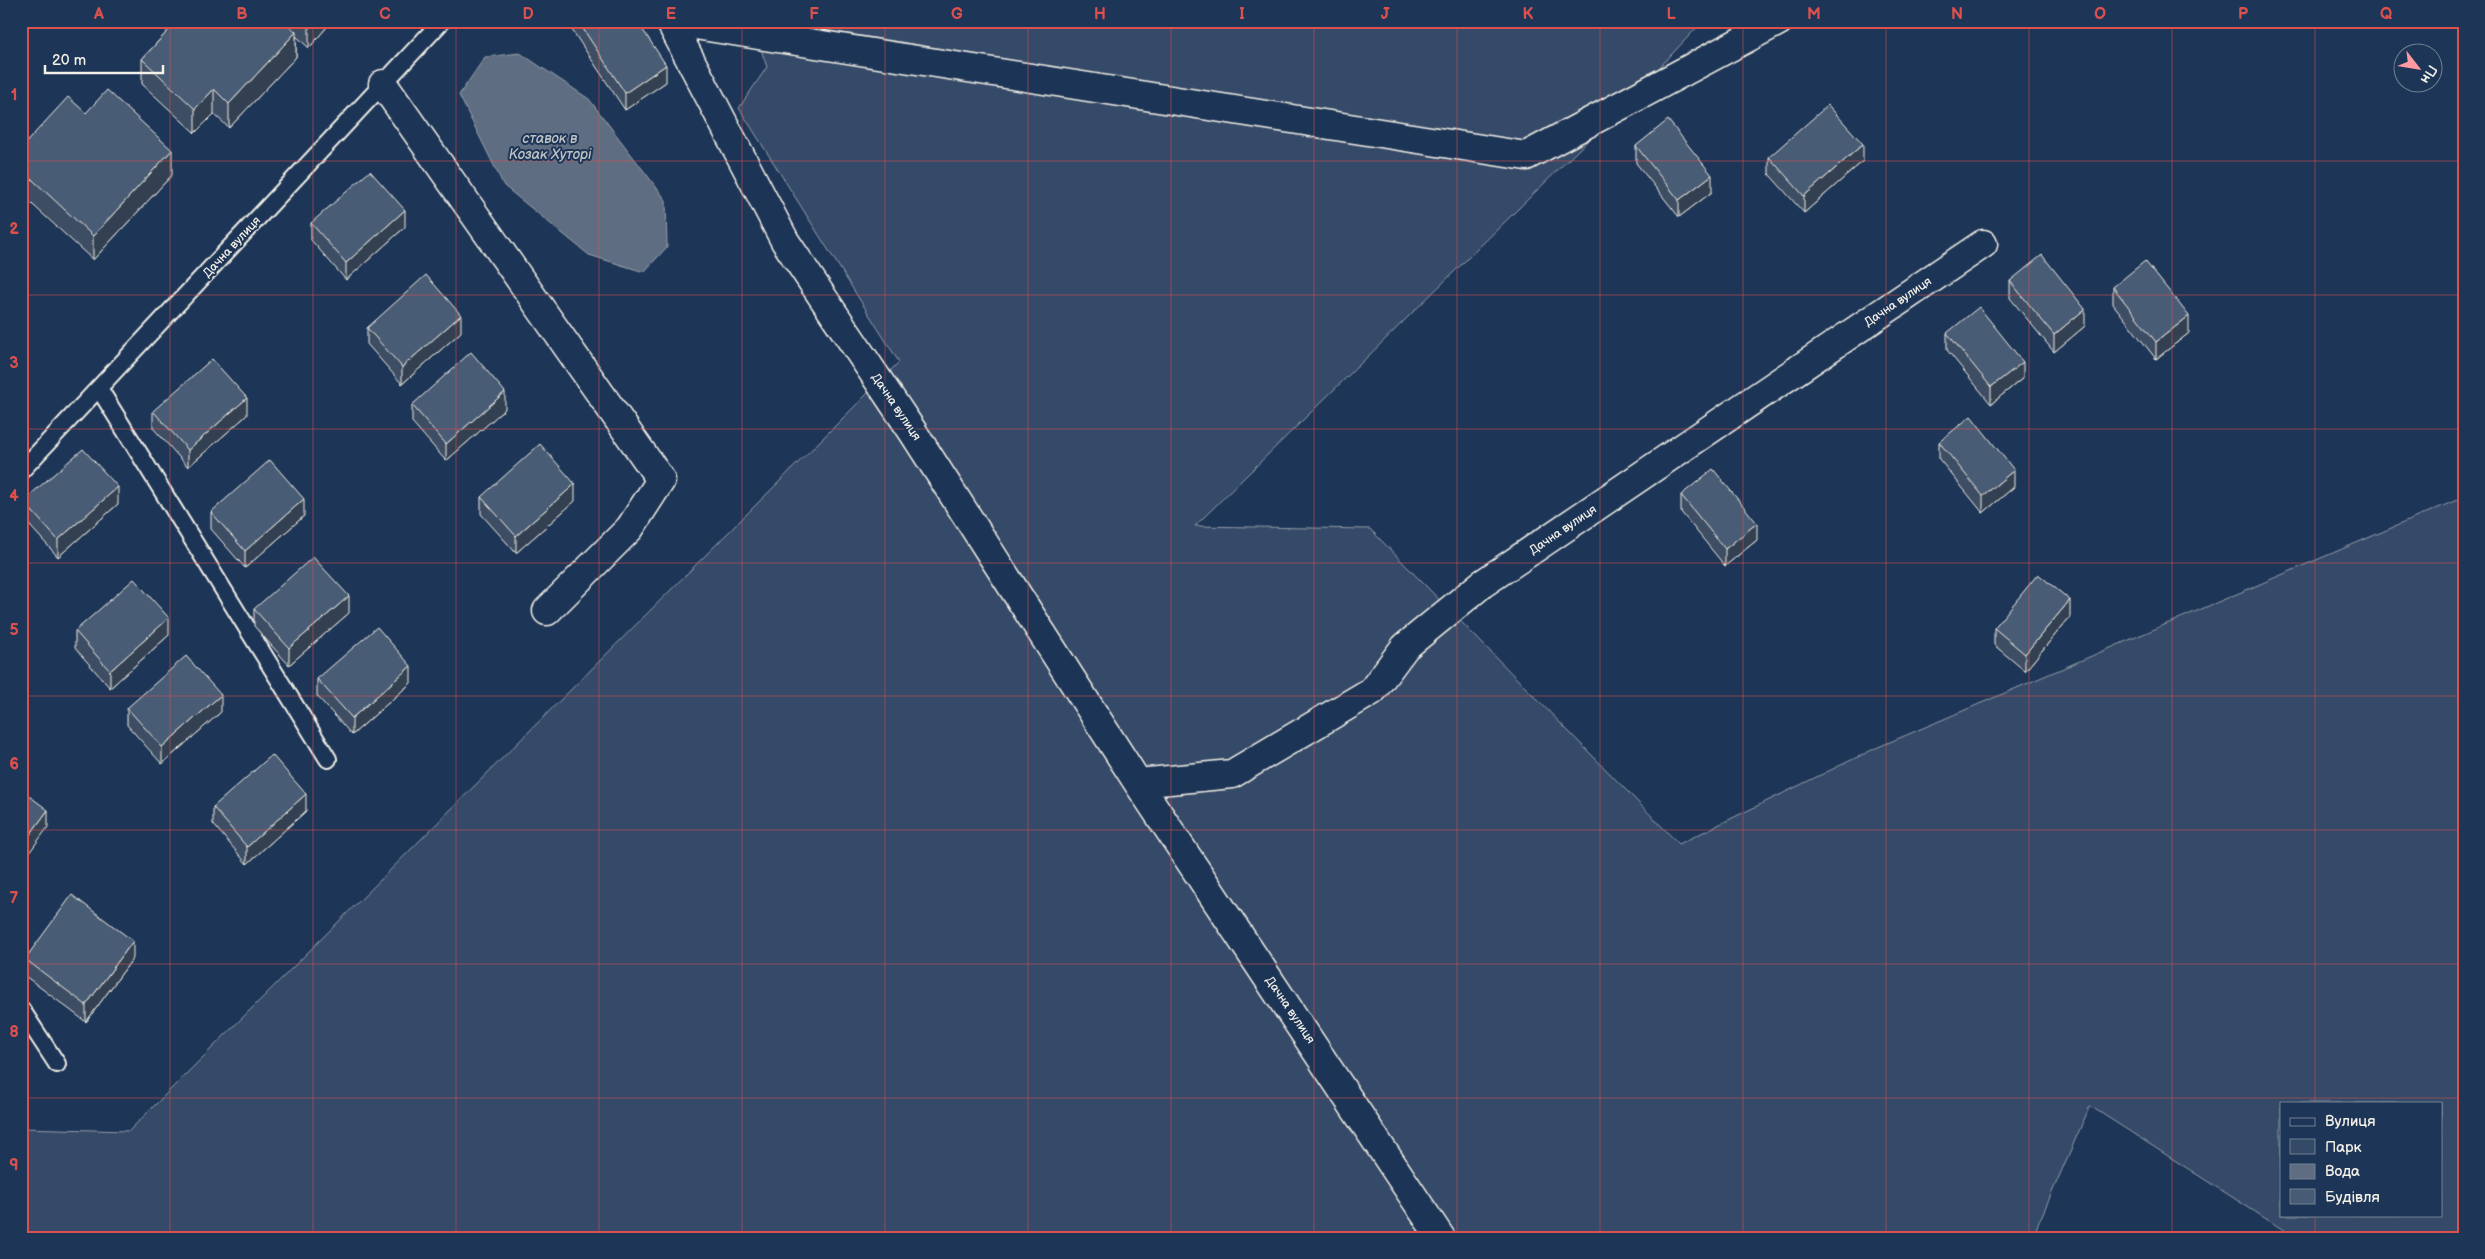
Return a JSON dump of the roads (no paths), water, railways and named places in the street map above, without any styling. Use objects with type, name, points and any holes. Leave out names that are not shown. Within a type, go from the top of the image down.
[{"type":"street","points":[[670,21],[1526,156],[1779,21]]},
{"type":"street","name":"Дачна вулиця","points":[[670,21],[785,241],[913,432],[1138,783],[1441,1238]]},
{"type":"street","points":[[383,84],[661,480],[630,528],[547,611]]},
{"type":"street","name":"Дачна вулиця","points":[[1138,783],[1232,774],[1372,691],[1405,647],[1482,584],[1983,244]]},
{"type":"lane","name":"Дачна вулиця","points":[[21,471],[100,390],[442,21]]},
{"type":"lane","points":[[100,390],[328,759]]},
{"type":"lane","points":[[21,1009],[57,1064]]},
{"type":"water","name":"ставок в Козак Хуторі","points":[[520,53],[589,99],[666,200],[667,247],[644,272],[589,255],[504,186],[459,95],[485,57]]}]
